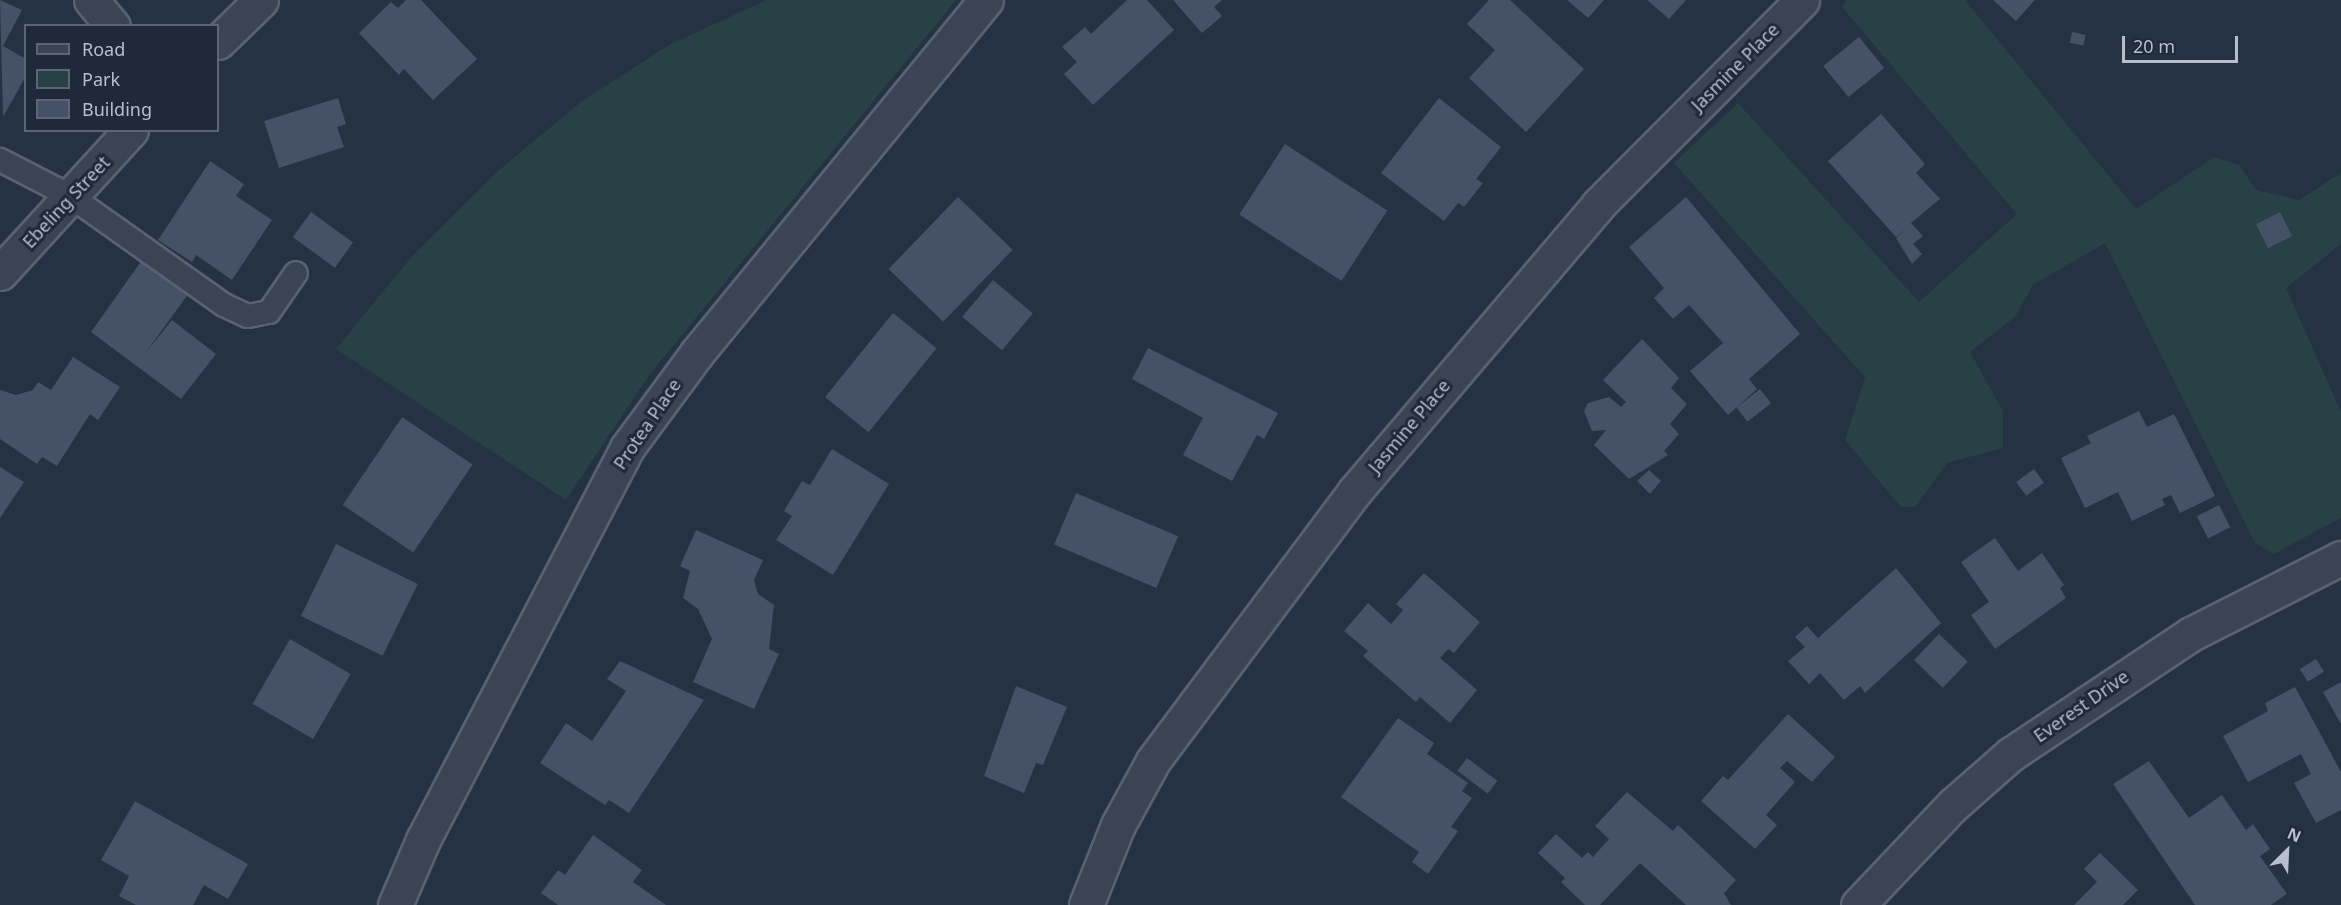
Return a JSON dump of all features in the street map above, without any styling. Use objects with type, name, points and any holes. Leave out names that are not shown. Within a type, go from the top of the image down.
[{"type":"street","points":[[91,0],[111,24]]},
{"type":"street","points":[[219,41],[261,0]]},
{"type":"street","name":"Protea Place","points":[[395,905],[423,840],[627,448],[697,352],[986,0]]},
{"type":"street","name":"Jasmine Place","points":[[1086,905],[1118,825],[1153,761],[1355,491],[1599,205],[1802,0]]},
{"type":"street","name":"Ebeling Street","points":[[0,273],[129,132]]},
{"type":"street","name":"Everest Drive","points":[[1858,905],[1953,805],[2012,754],[2191,634],[2341,558]]},
{"type":"lane","points":[[0,160],[70,196],[224,305],[248,316],[269,312],[296,273]]},
{"type":"green space","points":[[766,0],[956,0],[650,374],[566,500],[336,349],[413,255],[499,170],[581,102],[669,45]]},
{"type":"green space","points":[[1847,0],[1965,0],[2136,209],[2214,157],[2239,165],[2256,190],[2299,200],[2341,173],[2341,244],[2286,288],[2341,412],[2341,518],[2274,554],[2255,543],[2105,243],[2033,285],[2015,317],[1970,352],[2003,411],[2003,448],[1947,463],[1915,507],[1901,507],[1845,440],[1865,377],[1674,163],[1738,103],[1919,302],[2017,214],[1842,7]]},
{"type":"building","points":[[0,0],[22,10],[3,46],[24,58],[24,80],[3,117]]},
{"type":"building","points":[[406,0],[421,0],[477,59],[433,100],[404,69],[399,75],[359,33],[391,2],[398,8]]},
{"type":"building","points":[[1127,0],[1147,0],[1174,30],[1093,105],[1064,74],[1077,62],[1062,47],[1085,27],[1091,34]]},
{"type":"building","points":[[1173,0],[1222,0],[1214,7],[1222,16],[1202,33]]},
{"type":"building","points":[[1489,0],[1510,0],[1584,69],[1526,132],[1469,78],[1495,50],[1467,24]]},
{"type":"building","points":[[1567,0],[1604,0],[1588,18]]},
{"type":"building","points":[[1647,0],[1686,0],[1669,19]]},
{"type":"building","points":[[1993,0],[2035,0],[2016,21]]},
{"type":"building","points":[[2072,32],[2086,35],[2083,46],[2070,43]]},
{"type":"building","points":[[1859,37],[1884,68],[1848,97],[1823,66]]},
{"type":"building","points":[[338,98],[346,124],[337,127],[344,147],[279,168],[264,121]]},
{"type":"building","points":[[1439,98],[1501,147],[1476,179],[1483,183],[1464,207],[1458,203],[1444,221],[1381,173]]},
{"type":"building","points":[[1881,114],[1925,164],[1916,173],[1940,199],[1911,223],[1923,236],[1913,244],[1922,254],[1912,264],[1896,238],[1907,228],[1896,237],[1828,161]]},
{"type":"building","points":[[1285,144],[1387,210],[1342,281],[1239,214]]},
{"type":"building","points":[[210,161],[244,184],[236,196],[272,220],[232,280],[196,255],[192,262],[158,240]]},
{"type":"building","points":[[958,197],[1013,250],[943,322],[889,269]]},
{"type":"building","points":[[1686,197],[1800,334],[1749,379],[1757,389],[1728,415],[1690,371],[1723,343],[1689,305],[1673,319],[1654,298],[1664,288],[1629,247]]},
{"type":"building","points":[[311,212],[353,243],[335,268],[293,237]]},
{"type":"building","points":[[2280,212],[2292,236],[2268,248],[2256,224]]},
{"type":"building","points":[[142,260],[189,293],[144,355],[172,320],[216,354],[181,399],[91,332]]},
{"type":"building","points":[[993,280],[1033,313],[1002,350],[962,317]]},
{"type":"building","points":[[893,313],[937,348],[869,432],[825,397]]},
{"type":"building","points":[[1642,339],[1679,378],[1671,388],[1687,404],[1670,424],[1679,434],[1664,451],[1668,455],[1629,479],[1594,445],[1606,430],[1592,431],[1584,411],[1588,403],[1609,397],[1621,407],[1626,402],[1603,380]]},
{"type":"building","points":[[1148,348],[1278,413],[1264,439],[1257,435],[1232,481],[1183,455],[1203,418],[1132,379]]},
{"type":"building","points":[[73,357],[120,387],[98,420],[90,414],[57,466],[42,457],[37,464],[0,439],[0,390],[16,395],[33,390],[38,382],[51,390]]},
{"type":"building","points":[[1760,389],[1771,403],[1747,422],[1736,407]]},
{"type":"building","points":[[2139,411],[2147,427],[2174,414],[2215,496],[2180,513],[2171,495],[2162,499],[2165,505],[2132,521],[2118,492],[2085,508],[2061,458],[2091,443],[2087,436]]},
{"type":"building","points":[[402,417],[472,465],[413,552],[343,505]]},
{"type":"building","points":[[832,449],[889,484],[833,575],[776,540],[792,516],[784,511],[802,481],[810,485]]},
{"type":"building","points":[[0,467],[24,482],[0,518]]},
{"type":"building","points":[[2034,469],[2044,483],[2026,496],[2016,482]]},
{"type":"building","points":[[1649,470],[1661,481],[1650,494],[1637,481]]},
{"type":"building","points":[[1076,493],[1178,536],[1156,588],[1054,545]]},
{"type":"building","points":[[2219,505],[2230,527],[2208,539],[2197,516]]},
{"type":"building","points":[[696,530],[763,560],[754,580],[758,594],[774,605],[769,649],[779,654],[754,709],[693,682],[712,639],[698,609],[683,598],[690,571],[680,566]]},
{"type":"building","points":[[1995,538],[2018,571],[2042,553],[2064,585],[2060,588],[2066,598],[1995,649],[1971,615],[1989,602],[1961,562]]},
{"type":"building","points":[[336,544],[418,584],[383,656],[301,616]]},
{"type":"building","points":[[1896,568],[1941,623],[1865,693],[1860,686],[1844,700],[1820,673],[1809,684],[1788,661],[1805,647],[1795,637],[1807,626],[1818,638]]},
{"type":"building","points":[[1424,573],[1480,622],[1454,653],[1448,649],[1440,658],[1477,690],[1450,723],[1420,697],[1416,702],[1363,656],[1368,651],[1344,631],[1368,603],[1391,624],[1403,610],[1396,604]]},
{"type":"building","points":[[1939,634],[1968,662],[1943,688],[1914,660]]},
{"type":"building","points":[[290,639],[351,674],[313,739],[252,704]]},
{"type":"building","points":[[2316,659],[2324,672],[2308,682],[2300,669]]},
{"type":"building","points":[[620,661],[704,700],[629,813],[609,800],[605,805],[540,763],[566,723],[592,741],[626,691],[607,679]]},
{"type":"building","points":[[2341,682],[2341,724],[2323,692]]},
{"type":"building","points":[[1016,686],[1067,707],[1043,765],[1036,763],[1024,793],[984,776]]},
{"type":"building","points":[[2295,687],[2341,772],[2341,810],[2316,823],[2294,783],[2311,774],[2301,754],[2248,782],[2223,736],[2268,711],[2265,703]]},
{"type":"building","points":[[1788,714],[1835,757],[1812,782],[1787,761],[1780,768],[1795,782],[1766,815],[1777,825],[1755,849],[1701,801],[1723,776],[1728,780]]},
{"type":"building","points":[[1398,718],[1434,743],[1427,754],[1468,783],[1462,791],[1472,798],[1451,827],[1458,831],[1428,874],[1412,862],[1419,852],[1341,797]]},
{"type":"building","points":[[1467,758],[1497,781],[1488,794],[1457,771]]},
{"type":"building","points":[[2149,761],[2189,818],[2222,795],[2246,830],[2253,824],[2270,849],[2260,856],[2287,894],[2271,905],[2195,905],[2113,784]]},
{"type":"building","points":[[1627,792],[1673,831],[1678,825],[1736,880],[1724,893],[1731,905],[1686,905],[1640,863],[1600,905],[1585,905],[1561,882],[1565,878],[1538,853],[1556,834],[1582,858],[1588,852],[1593,857],[1609,839],[1595,826]]},
{"type":"building","points":[[135,801],[248,864],[228,899],[204,885],[193,905],[136,905],[119,896],[129,876],[101,860]]},
{"type":"building","points":[[593,835],[642,870],[633,882],[666,905],[558,905],[541,893],[558,870],[565,875]]},
{"type":"building","points":[[2100,853],[2138,890],[2123,905],[2074,905],[2097,882],[2084,869]]}]
